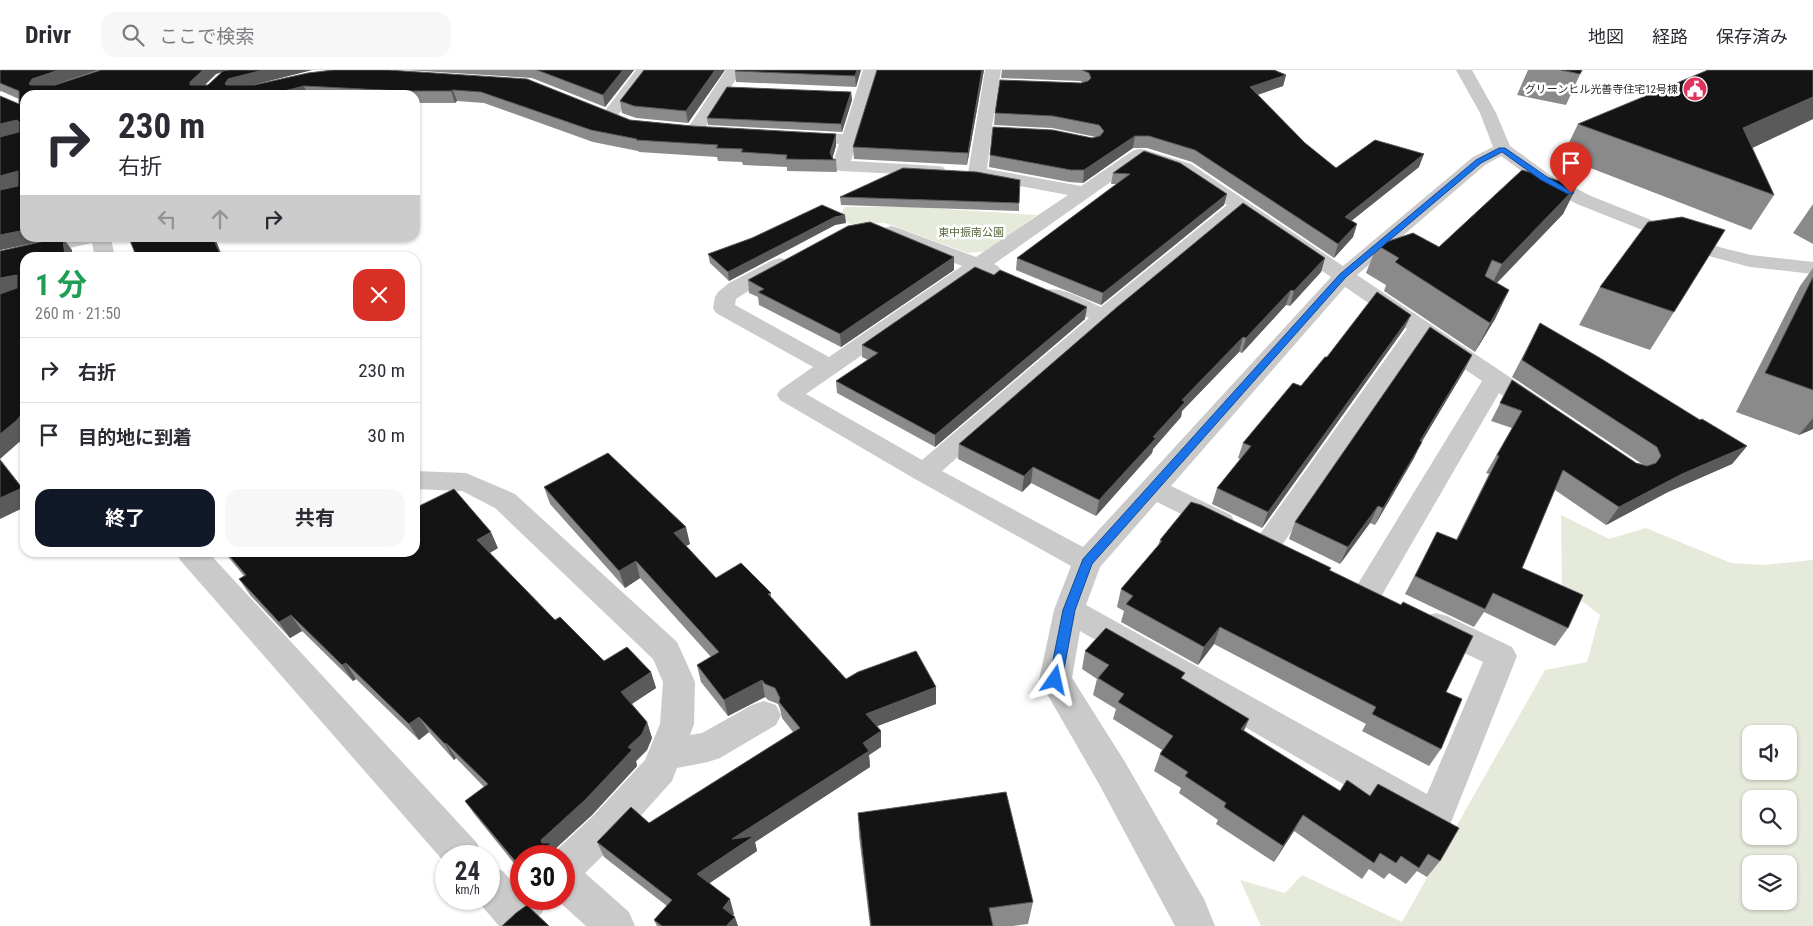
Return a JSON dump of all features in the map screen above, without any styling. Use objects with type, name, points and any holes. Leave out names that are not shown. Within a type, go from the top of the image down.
[{"type":"street","points":[[592,109],[617,119],[644,70]]},
{"type":"street","points":[[694,131],[734,70]]},
{"type":"street","points":[[871,70],[841,166],[977,173],[1084,192]]},
{"type":"street","points":[[1464,70],[1488,113],[1502,149],[1544,178],[1584,200],[1712,251],[1750,261],[1813,268]]},
{"type":"street","points":[[977,173],[992,77],[1011,85]]},
{"type":"street","points":[[723,88],[741,88]]},
{"type":"street","points":[[844,93],[863,94]]},
{"type":"street","points":[[677,129],[713,132]]},
{"type":"street","points":[[983,132],[1052,135]]},
{"type":"street","points":[[787,137],[850,139]]},
{"type":"street","points":[[1195,926],[1112,773],[1055,680],[1069,610],[1087,562],[1343,276],[1479,161],[1502,149]]},
{"type":"street","points":[[1087,562],[924,473],[789,395],[1140,154],[1185,168],[1552,418]]},
{"type":"street","points":[[924,473],[1104,316],[1238,205]]},
{"type":"street","points":[[874,226],[979,264],[1006,276]]},
{"type":"street","points":[[26,252],[70,242]]},
{"type":"street","points":[[0,258],[20,253]]},
{"type":"street","points":[[794,257],[737,288],[726,297],[724,308],[830,367]]},
{"type":"street","points":[[1032,287],[1104,316]]},
{"type":"street","points":[[1153,489],[1280,550],[1419,328]]},
{"type":"street","points":[[1069,610],[1435,818],[1501,656],[1355,586],[1495,379]]},
{"type":"street","points":[[420,480],[466,482],[505,501],[666,651],[679,682],[677,724],[659,770],[606,828],[575,857]]},
{"type":"street","points":[[195,557],[454,845]]},
{"type":"street","points":[[664,755],[708,747],[764,715]]},
{"type":"street","points":[[575,890],[615,926]]},
{"type":"green space","name":"東中振南公園","points":[[845,207],[914,207],[1037,215],[987,251],[968,253],[885,223],[850,224],[839,216]]},
{"type":"green space","points":[[1561,515],[1609,539],[1646,528],[1731,563],[1764,565],[1813,560],[1813,926],[1261,926],[1240,880],[1285,893],[1302,875],[1402,922],[1545,670],[1587,662],[1600,615],[1562,586]]},
{"type":"building","points":[[0,70],[59,70],[32,79],[29,84],[31,85],[55,85],[101,70],[203,70],[190,82],[190,85],[208,85],[223,71],[229,70],[263,70],[228,79],[225,84],[227,85],[254,85],[308,73],[333,70],[388,70],[527,79],[630,120],[692,126],[836,134],[830,153],[833,159],[836,160],[786,159],[787,155],[741,152],[743,149],[716,148],[718,145],[636,140],[591,130],[481,92],[304,86],[288,90],[20,90],[20,231],[0,235],[0,190],[18,186],[18,171],[0,176],[0,137],[19,132],[19,122],[17,120],[0,124],[0,96],[19,104],[19,91],[0,83]]},
{"type":"building","points":[[537,70],[623,70],[603,95]]},
{"type":"building","points":[[644,70],[715,70],[686,111],[634,106],[620,101]]},
{"type":"building","points":[[736,70],[857,70],[855,76]]},
{"type":"building","points":[[877,70],[982,70],[968,153],[853,147]]},
{"type":"building","points":[[1082,70],[1274,70],[1286,75],[1250,87],[1305,143],[1336,168],[1375,140],[1424,154],[1345,217],[1357,224],[1338,244],[1195,150],[1149,136],[1135,136],[1084,170],[1071,170],[990,155],[993,127],[1053,130],[1092,138],[1100,136],[1104,131],[1099,125],[1053,116],[995,113],[1000,80],[1081,83],[1091,78],[1089,73]]},
{"type":"building","points":[[1561,70],[1582,70],[1580,74]]},
{"type":"building","points":[[1708,70],[1813,70],[1813,97],[1743,128],[1774,195],[1578,124]]},
{"type":"building","points":[[727,87],[851,92],[841,124],[707,118]]},
{"type":"building","points":[[1144,151],[1180,163],[1227,194],[1103,293],[1017,258],[1130,174],[1113,173]]},
{"type":"building","points":[[903,168],[977,172],[1020,180],[1019,203],[840,197]]},
{"type":"building","points":[[1522,170],[1577,186],[1502,264],[1492,260],[1485,276],[1509,290],[1490,323],[1395,262],[1399,258],[1377,245],[1413,233],[1439,247]]},
{"type":"building","points":[[1243,203],[1325,258],[1294,291],[1291,290],[1246,338],[1243,337],[1182,400],[1185,402],[1153,437],[1156,438],[1099,500],[1033,467],[1024,476],[959,444],[1116,308]]},
{"type":"building","points":[[822,205],[845,215],[835,217],[728,272],[708,254],[752,238]]},
{"type":"building","points":[[1682,217],[1725,230],[1674,312],[1600,287],[1648,222]]},
{"type":"building","points":[[870,222],[954,257],[840,334],[758,292],[764,289],[748,280],[848,226]]},
{"type":"building","points":[[40,242],[63,242],[64,252],[20,252],[20,416],[0,434],[0,294],[17,288],[17,275],[0,278],[0,251]]},
{"type":"building","points":[[131,242],[215,242],[219,252],[135,252]]},
{"type":"building","points":[[975,267],[994,275],[1000,270],[1087,307],[935,435],[836,381],[878,353],[862,345]]},
{"type":"building","points":[[1813,277],[1813,390],[1765,373]]},
{"type":"building","points":[[1377,292],[1411,315],[1268,512],[1217,488],[1251,446],[1243,443],[1293,383],[1301,386],[1327,357]]},
{"type":"building","points":[[1540,323],[1700,420],[1702,419],[1747,446],[1682,474],[1619,507],[1563,470],[1522,568],[1583,595],[1568,628],[1493,593],[1485,609],[1415,576],[1437,532],[1457,540],[1499,456],[1497,455],[1522,411],[1500,403],[1512,380],[1636,463],[1647,466],[1656,463],[1661,456],[1657,447],[1522,360]]},
{"type":"building","points":[[1430,327],[1472,355],[1420,441],[1422,442],[1383,508],[1378,506],[1348,547],[1295,522]]},
{"type":"building","points":[[608,453],[686,527],[674,533],[716,578],[741,563],[771,593],[768,594],[846,679],[858,672],[916,651],[936,687],[866,714],[881,731],[863,743],[869,751],[732,839],[754,836],[697,874],[730,899],[723,908],[735,917],[728,926],[662,926],[654,920],[672,900],[597,842],[631,807],[649,823],[800,728],[779,702],[780,698],[775,688],[765,684],[762,680],[724,700],[697,665],[719,652],[636,561],[619,571],[544,487]]},
{"type":"building","points":[[0,460],[20,485],[20,489],[0,498]]},
{"type":"building","points":[[454,489],[491,532],[477,540],[555,620],[560,617],[604,661],[627,647],[651,672],[621,692],[647,722],[642,734],[628,747],[632,750],[585,800],[541,840],[542,843],[551,843],[549,845],[510,845],[510,855],[465,801],[488,784],[419,717],[409,724],[346,663],[342,665],[291,615],[279,622],[239,579],[246,575],[230,557],[420,557],[420,506]]},
{"type":"building","points":[[1191,502],[1201,505],[1331,568],[1329,570],[1401,605],[1403,602],[1473,636],[1446,692],[1462,699],[1441,749],[1372,714],[1376,707],[1220,627],[1204,647],[1126,604],[1133,596],[1121,589],[1162,541],[1160,540]]},
{"type":"building","points":[[1106,628],[1185,673],[1181,678],[1249,719],[1241,729],[1340,791],[1347,780],[1370,796],[1378,784],[1459,828],[1440,861],[1428,854],[1419,868],[1401,856],[1396,863],[1380,853],[1374,863],[1303,815],[1283,846],[1224,807],[1226,803],[1185,776],[1188,772],[1160,754],[1173,736],[1118,702],[1124,694],[1098,678],[1109,665],[1085,651]]},
{"type":"building","points":[[1006,792],[1033,902],[989,908],[993,926],[871,926],[858,813]]},
{"type":"building","points":[[520,910],[532,910],[549,926],[502,926]]},
{"type":"place","name":"グリーンヒル光善寺住宅12号棟","points":[[1695,89]]},
{"type":"route","points":[[1055,680],[1069,610],[1087,562],[1343,276],[1479,161],[1502,149],[1544,178],[1571,193]]}]
